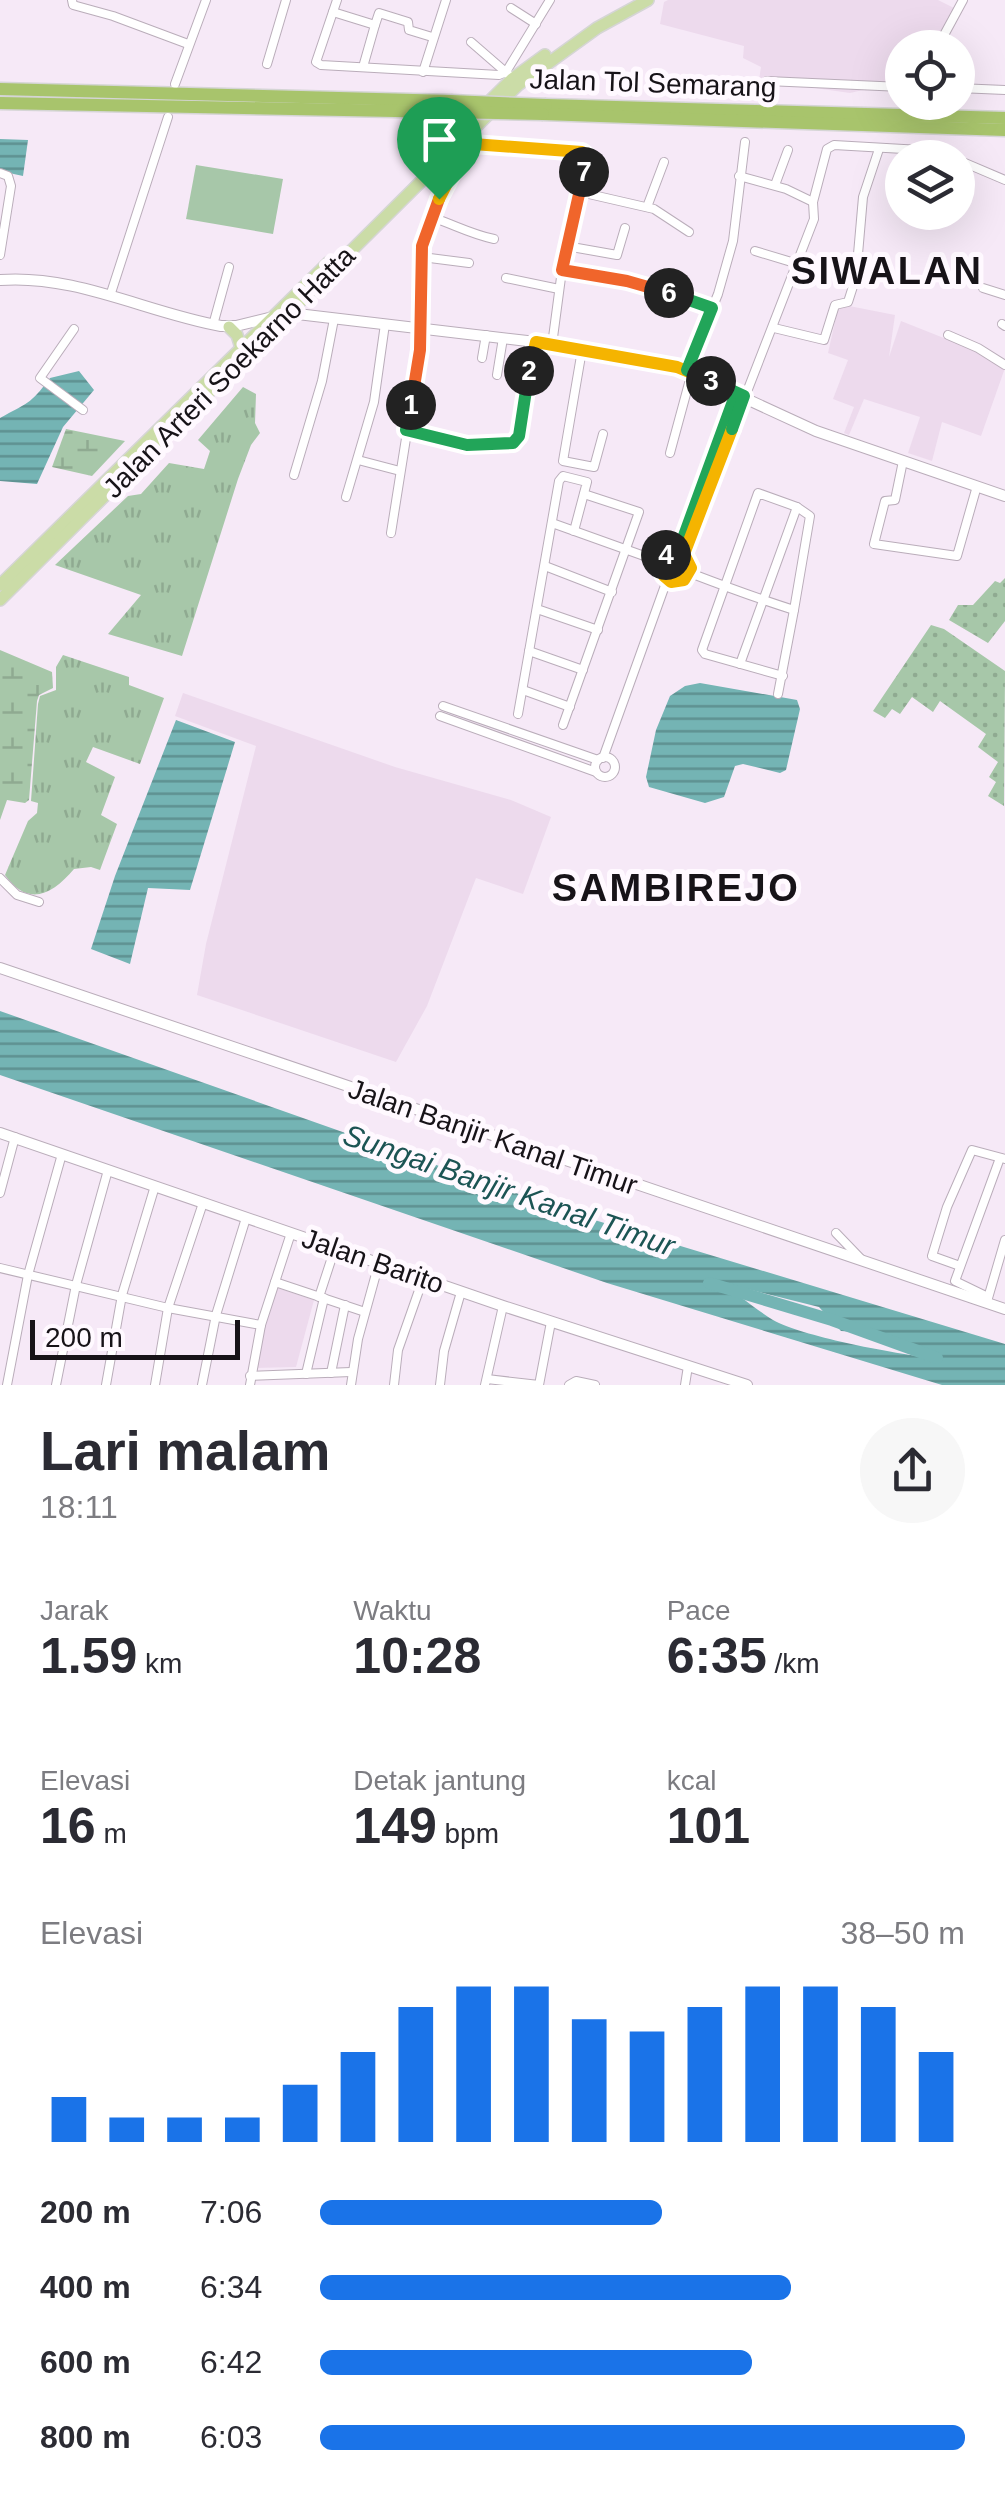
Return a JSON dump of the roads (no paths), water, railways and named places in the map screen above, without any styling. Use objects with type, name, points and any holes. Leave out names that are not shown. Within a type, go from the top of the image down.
[{"type":"highway","name":"Jalan Tol Semarang","points":[[0,89],[1005,130]]},
{"type":"highway","name":"Jalan Tol Semarang","points":[[0,103],[449,107]]},
{"type":"highway","name":"Jalan Tol Semarang","points":[[545,110],[1005,118]]},
{"type":"main road","name":"Jalan Arteri Soekarno Hatta","points":[[0,585],[272,318],[509,76],[628,0]]},
{"type":"main road","name":"Jalan Arteri Soekarno Hatta","points":[[0,600],[432,169],[539,68],[624,11],[648,0]]},
{"type":"main road","points":[[229,327],[238,336],[241,348]]},
{"type":"street","points":[[72,0],[72,5],[188,44]]},
{"type":"street","points":[[175,84],[206,0]]},
{"type":"street","points":[[267,64],[286,0]]},
{"type":"street","points":[[321,0],[374,25]]},
{"type":"street","points":[[509,76],[550,0]]},
{"type":"street","points":[[947,30],[963,0]]},
{"type":"street","points":[[423,72],[444,1]]},
{"type":"street","points":[[335,5],[316,62],[330,67],[509,76]]},
{"type":"street","points":[[511,8],[536,24]]},
{"type":"street","points":[[363,67],[378,14],[408,22],[408,30],[432,37]]},
{"type":"street","points":[[471,42],[509,76]]},
{"type":"street","points":[[767,81],[885,86]]},
{"type":"street","points":[[975,89],[1005,90]]},
{"type":"street","points":[[110,296],[168,117]]},
{"type":"street","points":[[670,453],[689,371],[733,241],[745,142]]},
{"type":"street","points":[[391,533],[420,350],[424,232],[445,186],[474,144],[584,153],[587,157],[566,246],[552,345]]},
{"type":"street","points":[[681,553],[740,395],[774,328],[798,264],[814,219],[813,202],[827,149],[834,144],[885,149]]},
{"type":"street","points":[[774,328],[824,340],[835,305],[848,302],[856,277],[863,197],[878,149]]},
{"type":"street","points":[[775,186],[788,150]]},
{"type":"street","points":[[647,207],[664,162]]},
{"type":"street","points":[[975,168],[1005,180]]},
{"type":"street","points":[[432,169],[445,186]]},
{"type":"street","points":[[0,173],[8,176],[11,186],[0,255]]},
{"type":"street","points":[[739,176],[813,202]]},
{"type":"street","points":[[417,184],[439,199]]},
{"type":"street","points":[[580,192],[647,207],[663,213],[689,232]]},
{"type":"street","points":[[430,217],[456,225],[462,232],[494,239]]},
{"type":"street","points":[[566,246],[617,255],[625,228]]},
{"type":"street","points":[[755,251],[798,264]]},
{"type":"street","points":[[422,257],[469,263]]},
{"type":"street","points":[[213,325],[230,267]]},
{"type":"street","points":[[562,270],[649,286],[712,308]]},
{"type":"street","points":[[506,278],[559,289]]},
{"type":"street","points":[[0,280],[110,296],[213,325],[229,327],[289,313],[536,342],[689,371],[816,431],[1005,496]]},
{"type":"street","points":[[984,288],[1005,294]]},
{"type":"street","points":[[294,475],[322,381],[334,318]]},
{"type":"street","points":[[346,497],[374,402],[385,324]]},
{"type":"street","points":[[74,329],[40,378],[83,410]]},
{"type":"street","points":[[482,358],[486,335]]},
{"type":"street","points":[[948,335],[1005,365]]},
{"type":"street","points":[[497,375],[504,338]]},
{"type":"street","points":[[406,430],[467,445],[518,442],[536,342]]},
{"type":"street","points":[[582,350],[563,461],[594,467],[602,434]]},
{"type":"street","points":[[358,460],[400,471]]},
{"type":"street","points":[[903,461],[894,500],[886,501],[874,544],[957,556],[977,486]]},
{"type":"street","points":[[518,714],[561,477],[587,482],[574,531]]},
{"type":"street","points":[[563,725],[628,550],[638,510],[584,494]]},
{"type":"street","points":[[778,694],[783,676],[810,516],[797,507],[758,494],[702,650],[783,676]]},
{"type":"street","points":[[740,664],[797,507]]},
{"type":"street","points":[[552,523],[661,562]]},
{"type":"street","points":[[785,537],[806,544]]},
{"type":"street","points":[[681,553],[690,563],[690,573],[680,582],[667,580],[661,572],[661,562],[668,554],[681,553]]},
{"type":"street","points":[[545,566],[612,592]]},
{"type":"street","points":[[690,573],[794,610]]},
{"type":"street","points":[[596,772],[667,580]]},
{"type":"street","points":[[537,609],[598,630]]},
{"type":"street","points":[[530,651],[584,670]]},
{"type":"street","points":[[522,690],[570,707]]},
{"type":"street","points":[[440,716],[603,777],[613,772],[613,763],[443,706]]},
{"type":"street","points":[[0,878],[17,895],[39,902]]},
{"type":"street","name":"Jalan Banjir Kanal Timur","points":[[0,968],[865,1264],[988,1300],[1005,1309]]},
{"type":"street","name":"Jalan Barito","points":[[0,1132],[461,1292],[747,1385]]},
{"type":"street","points":[[0,1192],[14,1138]]},
{"type":"street","points":[[960,1266],[932,1256],[947,1207],[972,1150],[1002,1158],[955,1282],[988,1300],[1005,1240]]},
{"type":"street","points":[[7,1385],[28,1275],[62,1154]]},
{"type":"street","points":[[56,1385],[76,1285],[108,1170]]},
{"type":"street","points":[[106,1385],[122,1296],[155,1186]]},
{"type":"street","points":[[155,1385],[168,1308],[203,1203]]},
{"type":"street","points":[[202,1385],[216,1315],[246,1218]]},
{"type":"street","points":[[836,1232],[865,1264]]},
{"type":"street","points":[[292,1234],[261,1325],[250,1380],[351,1372]]},
{"type":"street","points":[[299,1385],[335,1248]]},
{"type":"street","points":[[351,1385],[379,1263]]},
{"type":"street","points":[[0,1268],[168,1308],[261,1325]]},
{"type":"street","points":[[394,1385],[398,1350],[424,1279]]},
{"type":"street","points":[[275,1282],[365,1312]]},
{"type":"street","points":[[440,1385],[444,1351],[461,1292]]},
{"type":"street","points":[[331,1373],[345,1306]]},
{"type":"street","points":[[503,1306],[486,1382],[539,1385],[551,1322]]},
{"type":"street","points":[[685,1385],[688,1366]]},
{"type":"street","points":[[570,1385],[576,1381],[595,1385]]},
{"type":"waterway","name":"Sungai Banjir Kanal Timur","points":[[709,1283],[832,1320],[937,1358]]},
{"type":"district","name":"SIWALAN","points":[[887,271]]},
{"type":"district","name":"SAMBIREJO","points":[[676,888]]}]
